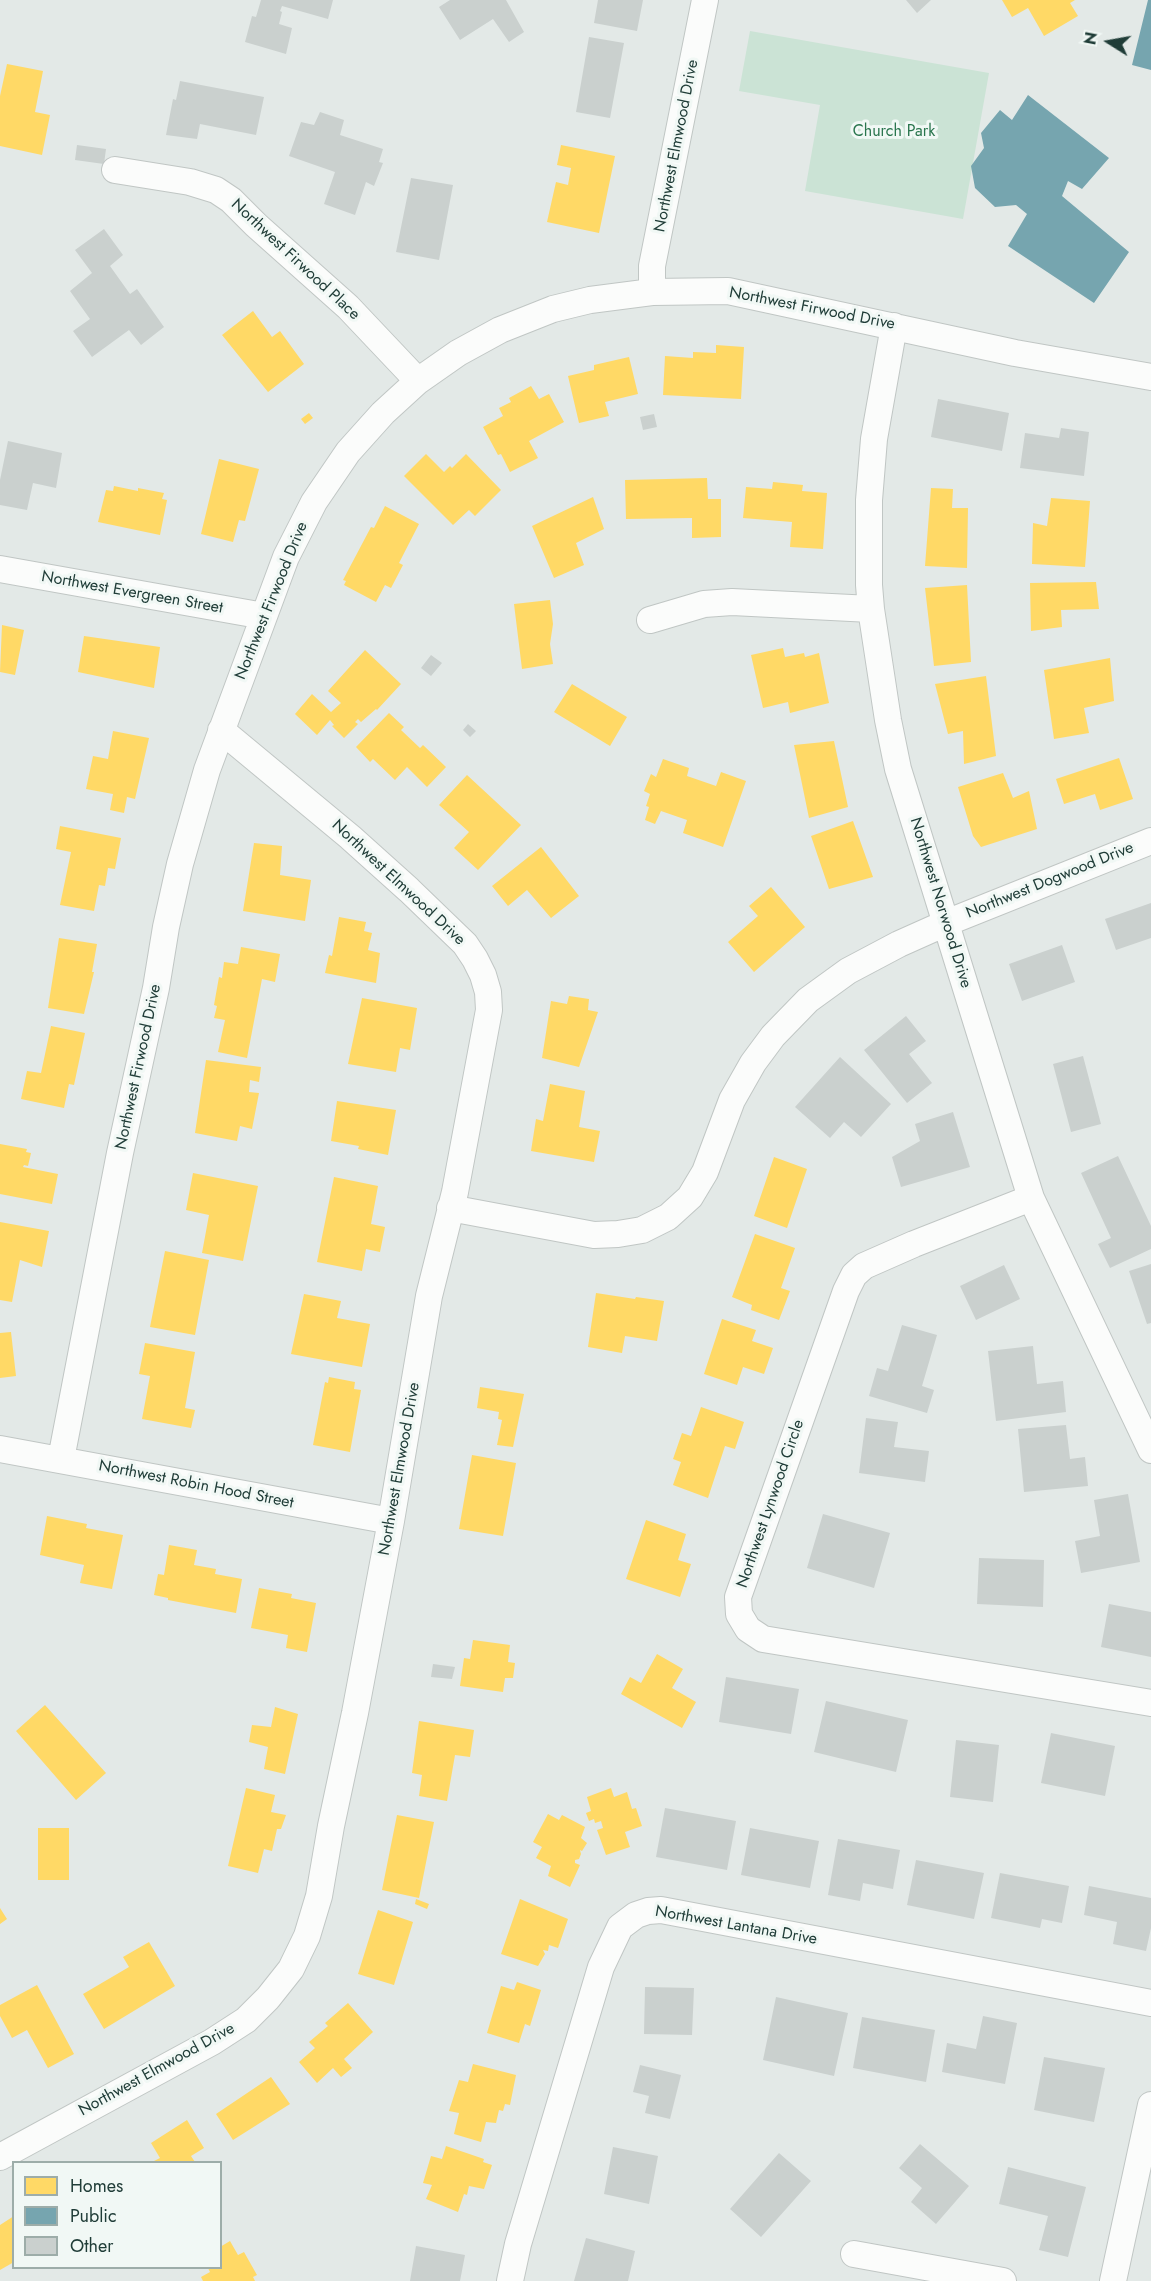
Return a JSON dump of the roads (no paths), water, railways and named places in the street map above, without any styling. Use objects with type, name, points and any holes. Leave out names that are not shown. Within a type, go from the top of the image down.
[{"type":"street","name":"Northwest Elmwood Drive","points":[[652,292],[652,266],[705,0]]},
{"type":"street","name":"Northwest Firwood Place","points":[[114,170],[190,182],[216,190],[231,200],[348,307],[418,381]]},
{"type":"street","name":"Northwest Firwood Drive","points":[[61,1459],[180,864],[207,770],[286,557],[314,502],[348,452],[382,413],[418,381],[458,353],[500,330],[543,313],[590,300],[652,292],[728,291],[1015,352],[1151,376]]},
{"type":"street","name":"Northwest Norwood Drive","points":[[894,326],[874,438],[869,500],[871,609],[898,769],[1031,1198],[1151,1450]]},
{"type":"street","name":"Northwest Evergreen Street","points":[[0,569],[264,616]]},
{"type":"street","points":[[650,620],[704,604],[732,602],[871,609]]},
{"type":"street","name":"Northwest Elmwood Drive","points":[[2,2151],[212,2042],[246,2020],[268,1998],[291,1969],[308,1936],[319,1896],[391,1521],[429,1296],[450,1208],[489,1010],[488,992],[483,975],[476,959],[465,944],[401,882],[279,776],[221,730]]},
{"type":"street","name":"Northwest Dogwood Drive","points":[[450,1208],[594,1235],[642,1230],[668,1217],[690,1197],[705,1172],[732,1100],[753,1063],[773,1036],[808,1000],[848,971],[946,923],[1151,841]]},
{"type":"street","name":"Northwest Lynwood Circle","points":[[1031,1198],[914,1244],[864,1266],[855,1275],[846,1291],[738,1597],[739,1614],[748,1629],[762,1639],[1151,1703]]},
{"type":"street","name":"Northwest Robin Hood Street","points":[[0,1449],[391,1521]]},
{"type":"street","name":"Northwest Lantana Drive","points":[[510,2281],[518,2244],[601,1967],[620,1927],[636,1915],[661,1910],[1151,2003]]},
{"type":"street","points":[[1113,2281],[1151,2105]]},
{"type":"street","points":[[854,2254],[1003,2281]]},
{"type":"park label","name":"Church Park","points":[[894,132]]}]
